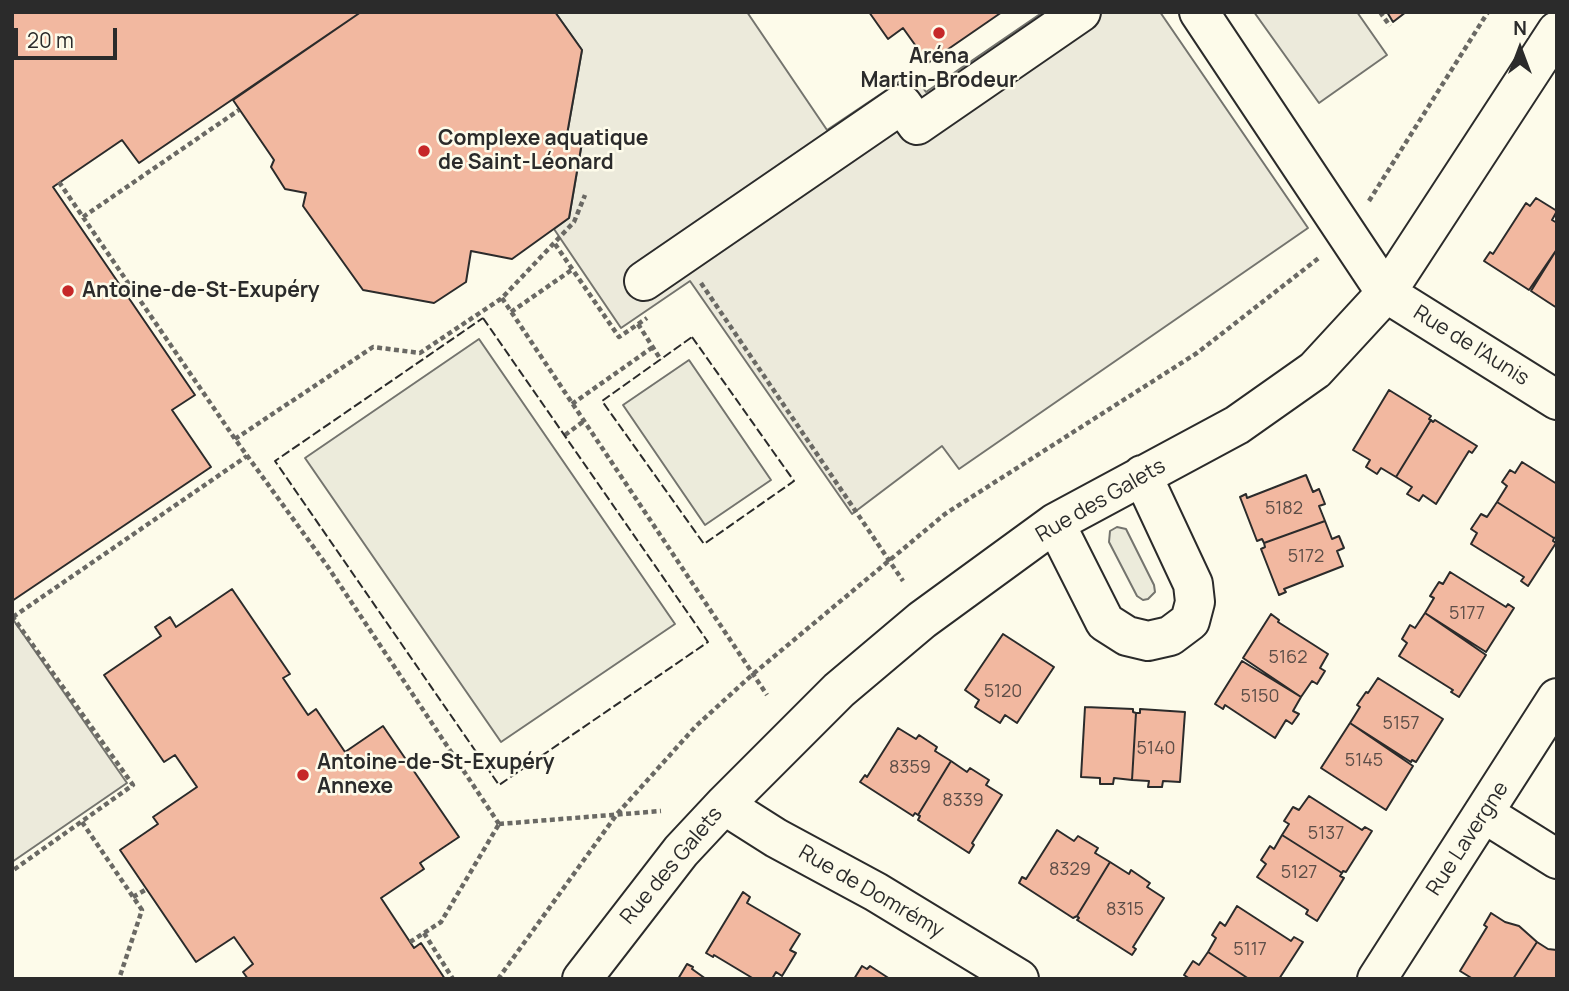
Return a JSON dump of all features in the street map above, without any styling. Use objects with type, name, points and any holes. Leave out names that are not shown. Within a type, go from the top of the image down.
[{"type":"street","points":[[646,299],[902,104],[917,125],[1081,12]]},
{"type":"street","points":[[1199,12],[1386,293]]},
{"type":"street","name":"Rue des Galets","points":[[582,979],[681,851],[724,805],[850,680],[922,620],[1055,523],[1237,425],[1315,370],[1386,293],[1557,31]]},
{"type":"street","name":"Rue de l'Aunis","points":[[1386,293],[1557,400]]},
{"type":"street","points":[[1055,523],[1105,622],[1127,636],[1148,641],[1170,636],[1190,621],[1195,603],[1193,584],[1142,475]]},
{"type":"street","name":"Rue Lavergne","points":[[1377,979],[1557,698]]},
{"type":"street","name":"Rue de Domrémy","points":[[724,805],[776,838],[876,892],[1019,979]]},
{"type":"street","points":[[1485,814],[1557,859]]},
{"type":"path","points":[[1380,12],[1390,26]]},
{"type":"path","points":[[498,979],[617,814],[696,726],[754,674],[945,514],[1197,354],[1347,234],[1488,12]]},
{"type":"path","points":[[83,217],[239,110]]},
{"type":"path","points":[[59,182],[235,439],[328,567],[499,824]]},
{"type":"path","points":[[235,439],[373,346],[420,354],[502,298],[574,222],[585,195]]},
{"type":"path","points":[[555,244],[619,337],[638,324],[646,299]]},
{"type":"path","points":[[511,312],[573,269]]},
{"type":"path","points":[[690,289],[700,282],[903,581]]},
{"type":"path","points":[[502,298],[767,695]]},
{"type":"path","points":[[638,324],[661,360]]},
{"type":"path","points":[[572,404],[653,347]]},
{"type":"path","points":[[565,435],[584,421]]},
{"type":"path","points":[[12,872],[133,785],[13,617],[247,456]]},
{"type":"path","points":[[499,824],[661,811]]},
{"type":"path","points":[[82,822],[142,910],[119,979]]},
{"type":"path","points":[[410,942],[440,922],[499,824]]},
{"type":"path","points":[[133,897],[147,889]]},
{"type":"path","points":[[424,933],[453,979]]},
{"type":"shaded area","points":[[555,12],[747,12],[827,130],[912,73],[926,92],[1043,12],[1160,12],[1308,228],[959,469],[942,446],[852,514],[690,281],[621,328],[554,229],[569,218],[582,143],[566,140],[582,50]]},
{"type":"shaded area","points":[[1254,12],[1357,12],[1387,55],[1319,103]]},
{"type":"shaded area","points":[[479,339],[675,624],[501,742],[305,458]]},
{"type":"shaded area","points":[[689,360],[771,480],[705,525],[623,405]]},
{"type":"shaded area","points":[[1117,527],[1126,529],[1154,585],[1155,592],[1148,599],[1143,600],[1137,596],[1109,542],[1110,531]]},
{"type":"shaded area","points":[[12,618],[127,783],[12,862]]},
{"type":"building","name":"Antoine-de-St-Exupéry","points":[[12,12],[361,12],[139,163],[122,140],[53,187],[195,395],[172,410],[211,467],[12,601]]},
{"type":"building","name":"Complexe aquatique de Saint-Léonard","points":[[361,12],[555,12],[582,50],[566,140],[582,142],[569,218],[512,259],[471,251],[466,282],[434,303],[363,290],[303,206],[306,193],[285,189],[271,167],[274,160],[233,100]]},
{"type":"building","name":"Aréna Martin-Brodeur","points":[[869,12],[1002,12],[928,63],[903,28],[888,39]]},
{"type":"building","points":[[1387,12],[1406,12],[1393,22]]},
{"type":"building","points":[[1536,198],[1557,211],[1552,220],[1557,223],[1557,249],[1529,290],[1484,261],[1490,252],[1493,254],[1526,203],[1530,206]]},
{"type":"building","points":[[1557,249],[1557,308],[1531,291]]},
{"type":"building","points":[[1389,390],[1431,416],[1396,477],[1381,468],[1377,474],[1366,467],[1370,460],[1353,450]]},
{"type":"building","points":[[1431,420],[1477,446],[1472,453],[1469,451],[1436,504],[1423,495],[1419,501],[1407,494],[1412,487],[1396,477]]},
{"type":"building","points":[[1522,462],[1557,484],[1557,537],[1554,538],[1497,502],[1507,486],[1502,482],[1510,470],[1515,473]]},
{"type":"building","points":[[1306,475],[1313,492],[1319,489],[1325,504],[1319,506],[1325,521],[1264,543],[1262,539],[1257,541],[1240,497],[1246,494],[1247,498]]},
{"type":"building","points":[[1497,502],[1554,538],[1556,543],[1528,586],[1521,581],[1524,577],[1471,544],[1477,533],[1471,529],[1481,514],[1487,517]]},
{"type":"building","points":[[1325,521],[1332,539],[1339,536],[1344,548],[1337,551],[1343,566],[1284,589],[1286,592],[1279,595],[1261,549],[1265,547],[1264,543]]},
{"type":"building","points":[[1450,572],[1506,607],[1508,604],[1514,608],[1486,652],[1425,613],[1434,598],[1430,596],[1439,582],[1443,584]]},
{"type":"building","name":"Antoine-de-St-Exupéry Annexe","points":[[232,589],[290,674],[283,678],[308,715],[316,709],[345,752],[383,726],[459,837],[420,863],[424,869],[381,898],[414,948],[421,943],[445,979],[248,979],[243,972],[253,964],[234,937],[196,962],[120,850],[158,824],[153,817],[197,787],[175,755],[164,762],[104,675],[161,636],[155,627],[170,617],[176,627]]},
{"type":"building","points":[[1425,613],[1486,655],[1459,697],[1451,692],[1453,690],[1399,656],[1407,643],[1402,639],[1410,625],[1415,628]]},
{"type":"building","points":[[1271,614],[1278,622],[1328,654],[1320,668],[1325,671],[1317,684],[1312,681],[1301,697],[1243,658]]},
{"type":"building","points":[[1003,634],[1054,667],[1017,723],[1005,715],[1000,723],[975,707],[979,700],[965,690]]},
{"type":"building","points":[[1242,661],[1301,697],[1293,711],[1299,714],[1292,724],[1286,720],[1275,738],[1225,705],[1223,709],[1215,704]]},
{"type":"building","points":[[1378,678],[1443,719],[1416,762],[1411,762],[1350,723],[1360,707],[1357,705]]},
{"type":"building","points":[[1085,707],[1133,709],[1136,713],[1132,780],[1114,778],[1113,784],[1100,784],[1100,778],[1081,777]]},
{"type":"building","points":[[1140,709],[1185,712],[1180,782],[1163,781],[1162,787],[1148,787],[1149,781],[1132,780],[1136,713],[1140,713]]},
{"type":"building","points":[[1350,723],[1413,766],[1386,810],[1321,768]]},
{"type":"building","points":[[898,728],[916,739],[919,735],[937,747],[935,751],[951,761],[918,815],[915,813],[913,816],[860,782],[865,775],[867,777]]},
{"type":"building","points":[[951,761],[967,772],[970,768],[989,780],[986,785],[1002,795],[972,843],[974,845],[969,853],[918,820],[918,815]]},
{"type":"building","points":[[1309,796],[1362,830],[1365,827],[1372,831],[1346,872],[1342,873],[1282,835],[1289,824],[1284,821],[1293,807],[1299,810]]},
{"type":"building","points":[[1057,830],[1074,841],[1078,836],[1098,848],[1095,853],[1110,862],[1077,916],[1073,918],[1019,883],[1022,877],[1026,879]]},
{"type":"building","points":[[1282,835],[1342,873],[1340,876],[1344,878],[1317,921],[1306,914],[1308,910],[1257,877],[1266,864],[1261,860],[1270,846],[1274,849]]},
{"type":"building","points":[[1110,862],[1129,874],[1131,870],[1150,883],[1147,887],[1164,898],[1133,947],[1136,949],[1132,955],[1077,920]]},
{"type":"building","points":[[743,892],[750,897],[747,903],[800,934],[790,950],[796,953],[782,976],[776,972],[772,979],[754,979],[706,953]]},
{"type":"building","points":[[1237,906],[1291,941],[1294,937],[1303,942],[1279,979],[1249,979],[1208,952],[1216,938],[1212,935],[1220,922],[1225,926]]},
{"type":"building","points":[[1491,913],[1505,922],[1519,926],[1537,942],[1513,979],[1473,979],[1460,971],[1487,927],[1484,925]]},
{"type":"building","points":[[1537,942],[1548,949],[1557,950],[1557,979],[1513,979]]},
{"type":"building","points":[[1208,952],[1249,979],[1190,979],[1184,975],[1193,961],[1199,965]]},
{"type":"building","points":[[687,964],[693,967],[692,969],[706,979],[678,979]]},
{"type":"building","points":[[862,966],[867,969],[870,966],[890,979],[854,979]]},
{"type":"fence","points":[[483,318],[708,642],[499,785],[275,461],[483,318]]},
{"type":"fence","points":[[692,337],[794,481],[704,544],[602,401],[692,337]]},
{"type":"place","name":"Aréna Martin-Brodeur","points":[[939,33]]},
{"type":"place","name":"Complexe aquatique de Saint-Léonard","points":[[424,151]]},
{"type":"place","name":"Antoine-de-St-Exupéry","points":[[68,291]]},
{"type":"place","name":"Antoine-de-St-Exupéry Annexe","points":[[303,775]]}]
